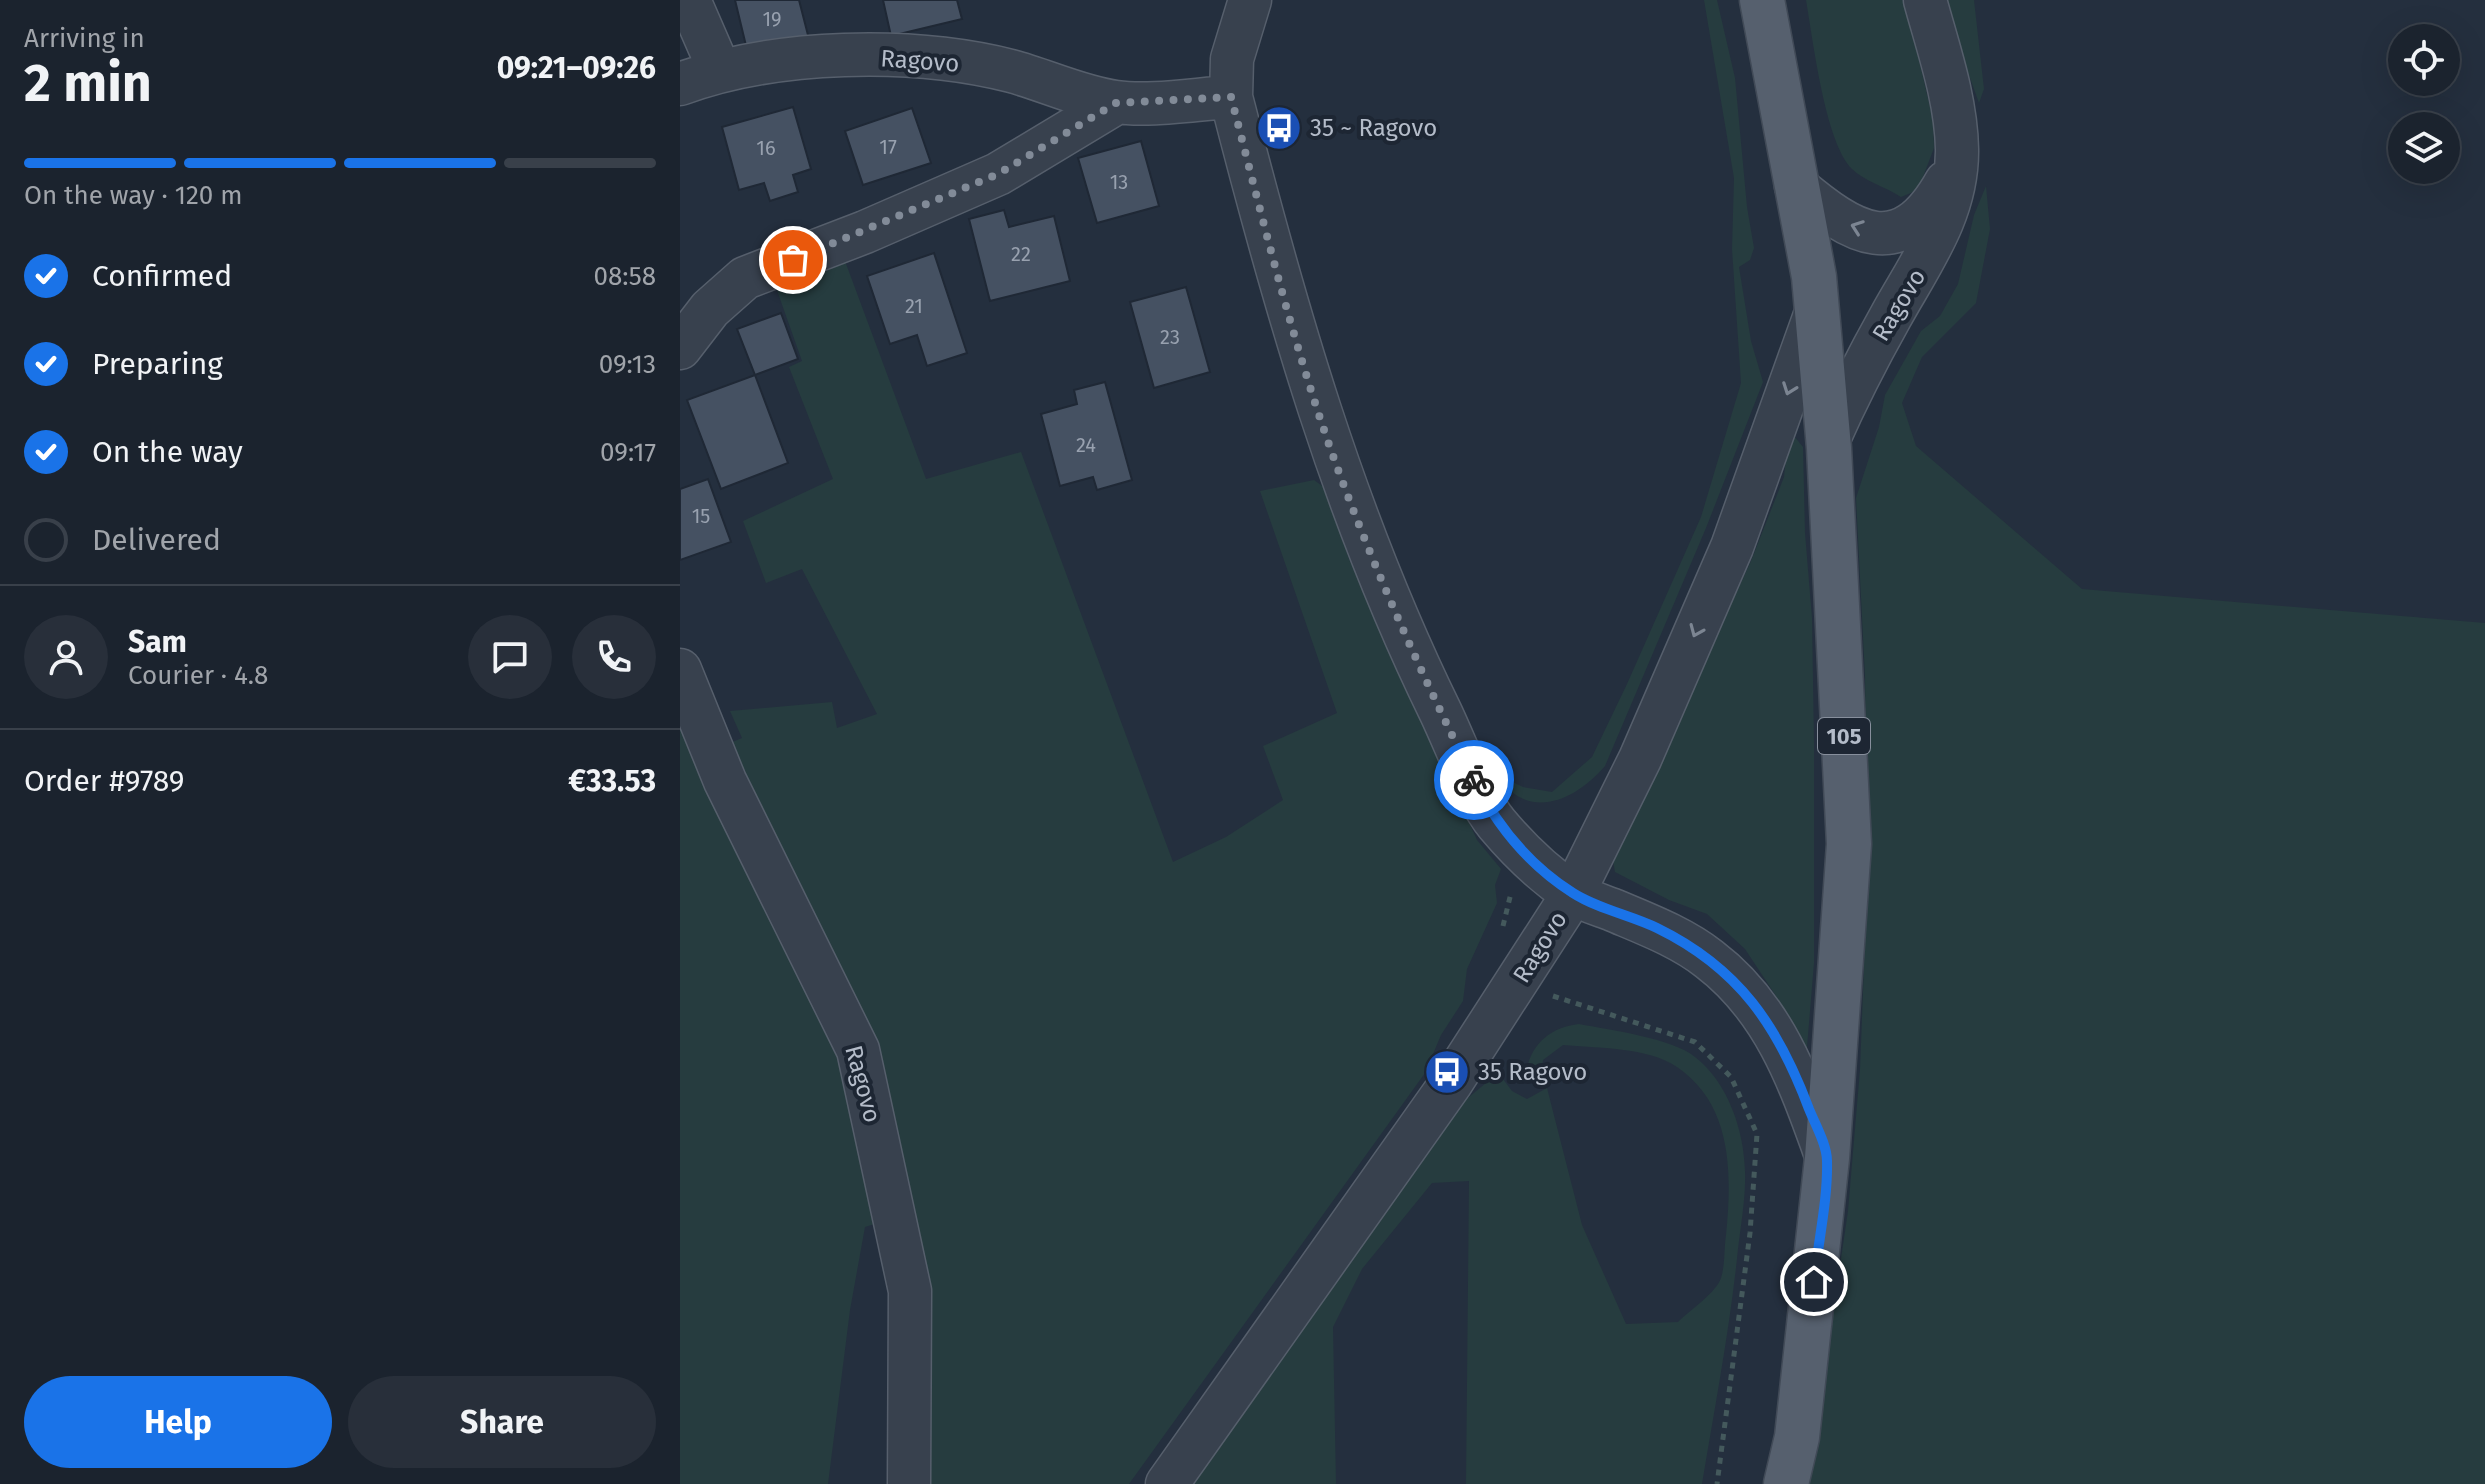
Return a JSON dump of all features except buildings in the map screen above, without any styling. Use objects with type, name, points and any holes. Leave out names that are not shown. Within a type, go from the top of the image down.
[{"type":"main road","name":"105","points":[[1762,0],[1814,277],[1828,441],[1849,844],[1827,1158],[1797,1437],[1786,1484]]},
{"type":"street","points":[[689,0],[719,69]]},
{"type":"street","name":"Ragovo","points":[[1167,1484],[1451,1083],[1573,894],[1523,852],[1494,821],[1400,626],[1332,452],[1307,378],[1231,97],[1232,59],[1250,0]]},
{"type":"street","name":"Ragovo","points":[[1828,441],[1851,387],[1942,227],[1956,164],[1952,103],[1925,0]]},
{"type":"street","name":"Ragovo","points":[[680,84],[719,69],[812,58],[913,56],[1008,70],[1116,103],[1231,97]]},
{"type":"street","name":"Ragovo","points":[[680,348],[710,309],[745,278],[865,232],[998,174],[1116,103]]},
{"type":"street","name":"Ragovo","points":[[1796,186],[1835,218],[1862,231],[1886,235],[1914,223],[1933,206],[1956,164]]},
{"type":"street","points":[[1815,315],[1732,547],[1640,759],[1573,894],[1657,928],[1708,958],[1742,988],[1773,1027],[1797,1076],[1827,1158]]},
{"type":"street","name":"Ragovo","points":[[680,670],[725,781],[858,1050],[910,1291],[909,1484]]},
{"type":"path","points":[[1516,985],[1695,1042],[1731,1077],[1757,1134],[1748,1249],[1717,1484]]},
{"type":"green space","points":[[1704,0],[1717,0],[1735,78],[1747,207],[1754,248],[1750,260],[1739,267],[1751,341],[1763,382],[1706,528],[1605,766],[1580,789],[1566,797],[1551,802],[1536,802],[1508,789],[1496,774],[1523,787],[1552,792],[1592,757],[1701,517],[1741,383],[1732,249],[1734,178]]},
{"type":"green space","points":[[1806,0],[1905,0],[1933,120],[1934,148],[1918,190],[1901,197],[1857,173],[1843,156],[1827,114]]},
{"type":"green space","points":[[1942,0],[1974,0],[1984,89],[1979,103]]},
{"type":"green space","points":[[1986,186],[1990,229],[1976,303],[1922,357],[1902,403],[1916,446],[2082,589],[2485,623],[2485,1484],[1808,1484],[1848,1211],[1860,1070],[1867,886],[1865,677],[1856,498],[1879,427],[1885,395],[1921,331],[1940,316],[1958,284],[1974,215]]},
{"type":"green space","points":[[842,253],[926,479],[1021,452],[1173,862],[1226,837],[1283,800],[1263,746],[1337,713],[1260,491],[1314,480],[1325,488],[1349,559],[1477,840],[1501,869],[1495,885],[1497,903],[1467,969],[1463,1001],[1441,1035],[1425,1073],[1129,1484],[919,1484],[901,1185],[723,746],[742,738],[730,711],[832,702],[837,728],[877,714],[802,569],[766,583],[743,521],[833,479],[789,367],[802,361],[773,279]]},
{"type":"green space","points":[[1794,436],[1803,447],[1805,533],[1812,618],[1814,963],[1806,1059],[1781,1023],[1776,996],[1745,949],[1707,914],[1669,900],[1615,872],[1613,860],[1751,561],[1784,477],[1786,458]]},
{"type":"green space","points":[[680,704],[845,1048],[887,1220],[865,1227],[850,1310],[828,1484],[680,1484]]},
{"type":"green space","points":[[1579,1024],[1640,1036],[1685,1050],[1707,1067],[1717,1080],[1737,1124],[1744,1156],[1744,1200],[1727,1338],[1702,1484],[1466,1484],[1469,1181],[1432,1183],[1362,1269],[1333,1327],[1336,1484],[1183,1484],[1463,1102],[1492,1078],[1503,1079],[1512,1091],[1527,1099],[1547,1088],[1582,1225],[1626,1324],[1678,1322],[1714,1290],[1723,1268],[1729,1189],[1725,1143],[1709,1101],[1677,1067],[1665,1060],[1622,1050],[1563,1045],[1543,1060],[1540,1079],[1532,1079],[1527,1068],[1539,1043],[1560,1028]]},
{"type":"way so far","points":[[793,260],[998,174],[1116,103],[1231,97],[1307,378],[1332,452],[1400,626],[1474,780]]},
{"type":"place","name":"35 ~ Ragovo","points":[[1279,128]]},
{"type":"place","name":"35 Ragovo","points":[[1447,1072]]},
{"type":"route","points":[[1474,780],[1494,821],[1523,852],[1573,894],[1657,928],[1708,958],[1742,988],[1773,1027],[1797,1076],[1827,1158],[1814,1282]]}]
